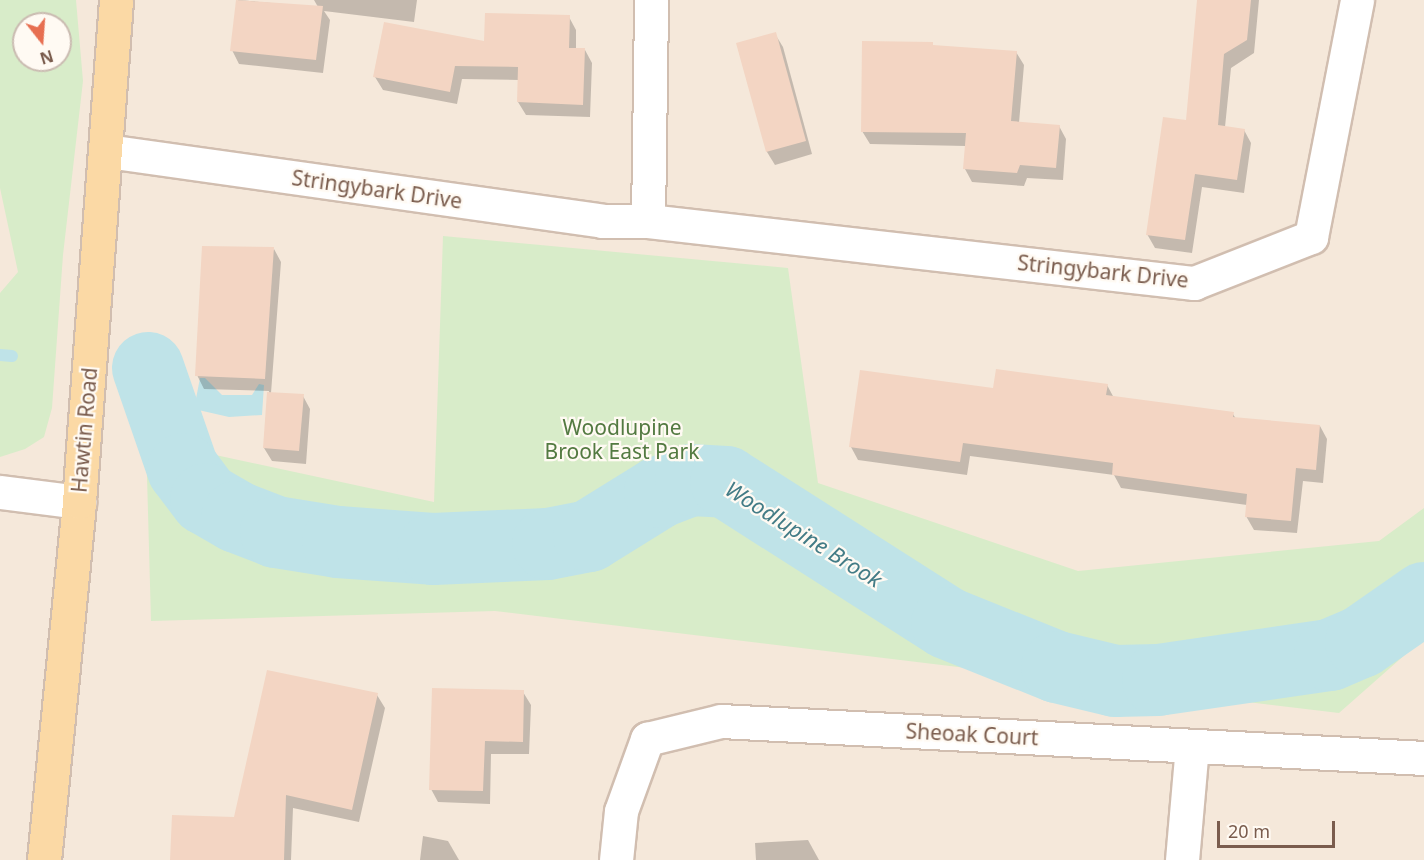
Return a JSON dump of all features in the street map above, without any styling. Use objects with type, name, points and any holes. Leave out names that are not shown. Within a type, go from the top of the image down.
[{"type":"main road","name":"Hawtin Road","points":[[44,860],[79,502],[107,151],[116,0]]},
{"type":"street","points":[[648,221],[651,0]]},
{"type":"street","name":"Stringybark Drive","points":[[107,151],[602,221],[648,221],[1194,283],[1311,237],[1357,0]]},
{"type":"street","points":[[0,492],[79,502]]},
{"type":"street","name":"Sheoak Court","points":[[615,860],[621,811],[647,739],[721,721],[1424,758]]},
{"type":"street","points":[[1182,860],[1192,746]]},
{"type":"shaded area","points":[[0,0],[1424,0],[1424,860],[0,860]]},
{"type":"green space","points":[[0,0],[76,0],[83,81],[63,255],[52,408],[44,437],[25,449],[0,457],[0,293],[18,272],[0,188]]},
{"type":"green space","name":"Woodlupine Brook East Park","points":[[443,236],[788,268],[818,483],[1078,571],[1379,541],[1424,508],[1424,638],[1339,713],[495,611],[151,621],[146,440],[434,502]]},
{"type":"water","points":[[200,378],[205,378],[222,395],[252,395],[259,384],[264,385],[262,415],[229,417],[194,409]]},
{"type":"building","points":[[236,0],[323,6],[316,60],[230,51]]},
{"type":"building","points":[[1197,0],[1251,0],[1247,40],[1224,54],[1218,125],[1245,129],[1237,180],[1195,174],[1185,240],[1146,235],[1163,117],[1186,120]]},
{"type":"building","points":[[485,13],[570,15],[569,48],[585,48],[583,105],[517,102],[518,67],[455,66],[450,92],[373,77],[384,22],[484,41]]},
{"type":"building","points":[[776,32],[806,141],[766,152],[736,43]]},
{"type":"building","points":[[862,41],[933,42],[933,45],[1017,51],[1011,121],[1060,125],[1056,168],[1020,165],[1017,173],[963,169],[966,133],[861,132]]},
{"type":"building","points":[[202,246],[274,247],[265,379],[195,376]]},
{"type":"building","points":[[996,369],[1108,384],[1106,395],[1234,412],[1233,417],[1320,425],[1316,470],[1296,468],[1291,521],[1245,517],[1247,494],[1112,475],[1113,463],[963,443],[960,462],[849,447],[860,370],[993,388]]},
{"type":"building","points":[[267,392],[304,394],[299,451],[263,448]]},
{"type":"building","points":[[267,670],[378,693],[352,810],[286,795],[284,860],[170,860],[172,815],[234,817]]},
{"type":"building","points":[[432,688],[524,690],[523,742],[485,741],[483,791],[429,790]]},
{"type":"waterway","name":"Woodlupine Brook","points":[[0,355],[12,356]]},
{"type":"waterway","name":"Woodlupine Brook","points":[[148,368],[183,469],[206,499],[237,517],[276,532],[338,542],[433,549],[548,544],[589,536],[660,492],[691,480],[726,482],[947,623],[1057,667],[1115,681],[1158,680],[1330,655],[1361,642],[1424,598]]}]
